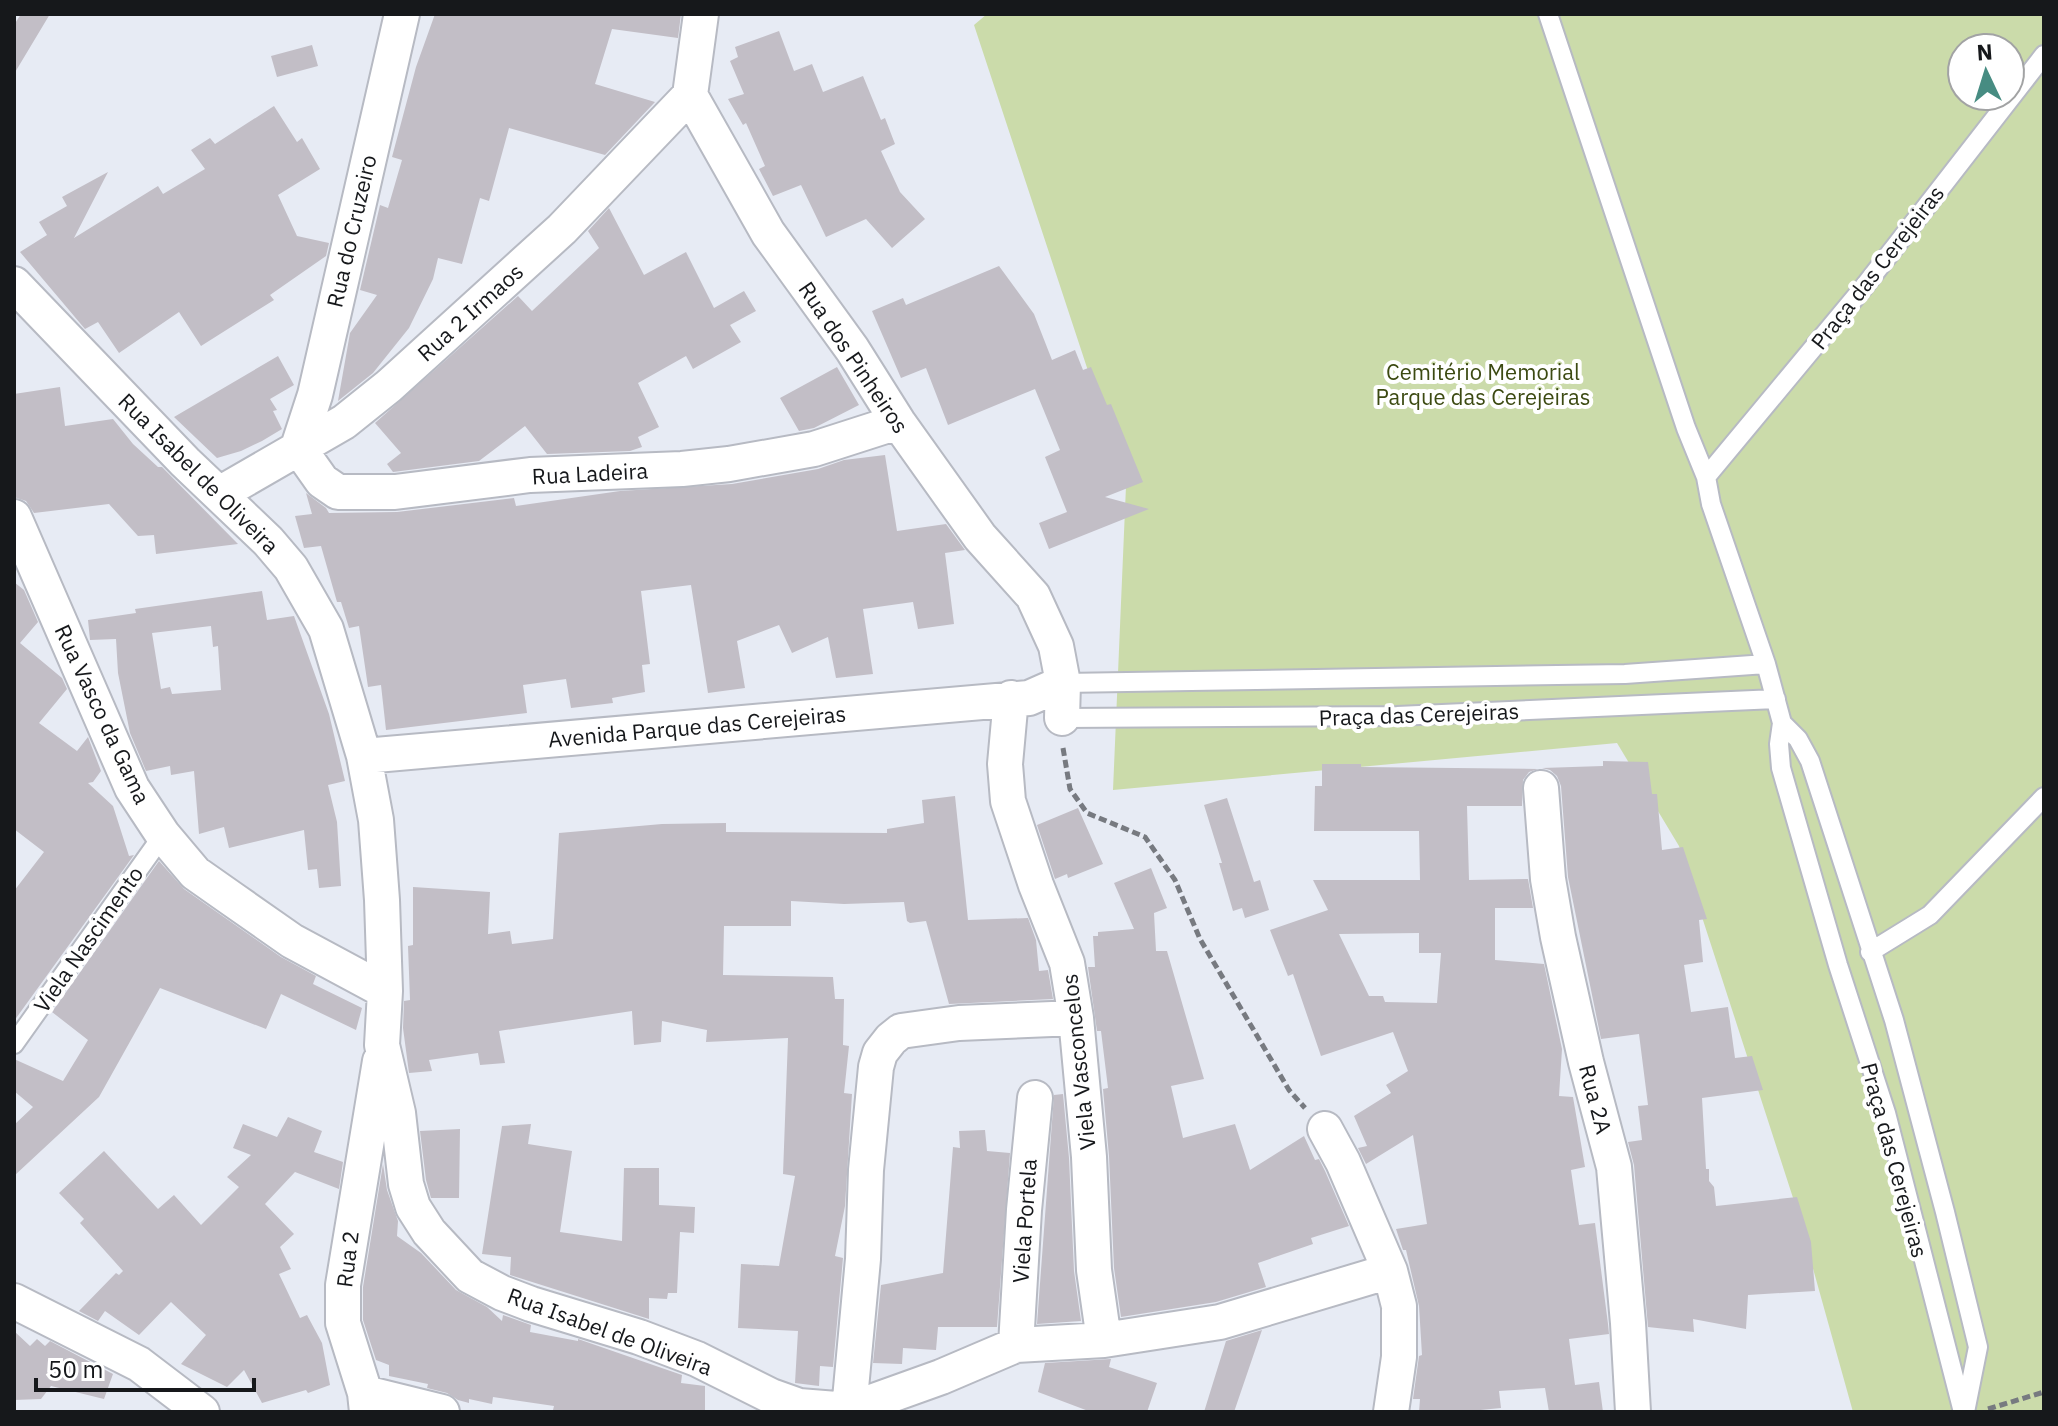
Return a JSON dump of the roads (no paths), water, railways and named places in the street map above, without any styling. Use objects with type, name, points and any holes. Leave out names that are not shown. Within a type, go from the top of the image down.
[{"type":"street","name":"Rua do Cruzeiro","points":[[298,447],[315,395],[402,14]]},
{"type":"street","points":[[690,95],[701,14]]},
{"type":"street","name":"Rua 2 Irmaos","points":[[221,493],[344,422],[389,386],[562,229],[690,95]]},
{"type":"street","name":"Rua dos Pinheiros","points":[[690,95],[768,233],[852,349],[898,422],[980,537],[1033,596],[1056,646],[1063,683],[1062,718]]},
{"type":"street","name":"Rua Isabel de Oliveira","points":[[14,284],[185,462],[268,541],[291,568],[326,629],[364,756],[377,833],[385,991],[382,1045],[398,1113],[406,1184],[413,1207],[429,1232],[470,1276],[531,1304],[639,1337],[697,1359],[771,1396],[799,1406],[849,1410],[941,1377],[1016,1345],[1104,1340],[1220,1322],[1390,1271]]},
{"type":"street","name":"Rua Ladeira","points":[[298,447],[322,481],[338,492],[395,492],[530,475],[729,464],[814,449],[898,422]]},
{"type":"street","name":"Rua Vasco da Gama","points":[[14,517],[132,788],[163,835],[195,873],[292,941],[385,991]]},
{"type":"street","name":"Avenida Parque das Cerejeiras","points":[[364,756],[1020,698],[1063,683]]},
{"type":"street","points":[[1020,698],[1062,718]]},
{"type":"street","name":"Viela Vasconcelos","points":[[1020,698],[1005,764],[1008,801],[1036,885],[1067,963],[1076,1018],[1089,1157],[1094,1270],[1104,1340]]},
{"type":"street","name":"Rua 2A","points":[[1541,788],[1548,879],[1558,937],[1614,1167],[1633,1412]]},
{"type":"street","points":[[849,1410],[863,1259],[866,1170],[880,1053],[901,1031],[959,1023],[1076,1018]]},
{"type":"street","name":"Rua 2","points":[[382,1045],[343,1285],[343,1323],[366,1403],[442,1412]]},
{"type":"street","name":"Viela Portela","points":[[1016,1345],[1035,1098]]},
{"type":"street","points":[[1325,1129],[1343,1162],[1390,1271],[1399,1306],[1401,1329],[1391,1412]]},
{"type":"street","points":[[14,1301],[139,1364],[202,1412]]},
{"type":"lane","name":"Praça das Cerejeiras","points":[[1548,14],[1686,428],[1706,477],[1711,504],[1766,664],[1782,723],[1779,744],[1781,768],[1838,965],[1886,1113],[1964,1412]]},
{"type":"lane","name":"Praça das Cerejeiras","points":[[1706,477],[1863,288],[2044,55]]},
{"type":"lane","name":"Praça das Cerejeiras","points":[[1063,683],[1625,674],[1766,664]]},
{"type":"lane","name":"Praça das Cerejeiras","points":[[1062,718],[1397,716],[1776,699]]},
{"type":"lane","name":"Praça das Cerejeiras","points":[[1782,723],[1798,739],[1810,761],[1894,1020],[1978,1347],[1964,1412]]},
{"type":"lane","points":[[1870,952],[1930,915],[2044,797]]},
{"type":"lane","name":"Viela Nascimento","points":[[14,1044],[163,835]]},
{"type":"park label","name":"Cemitério Memorial Parque das Cerejeiras","points":[[1483,384]]}]
